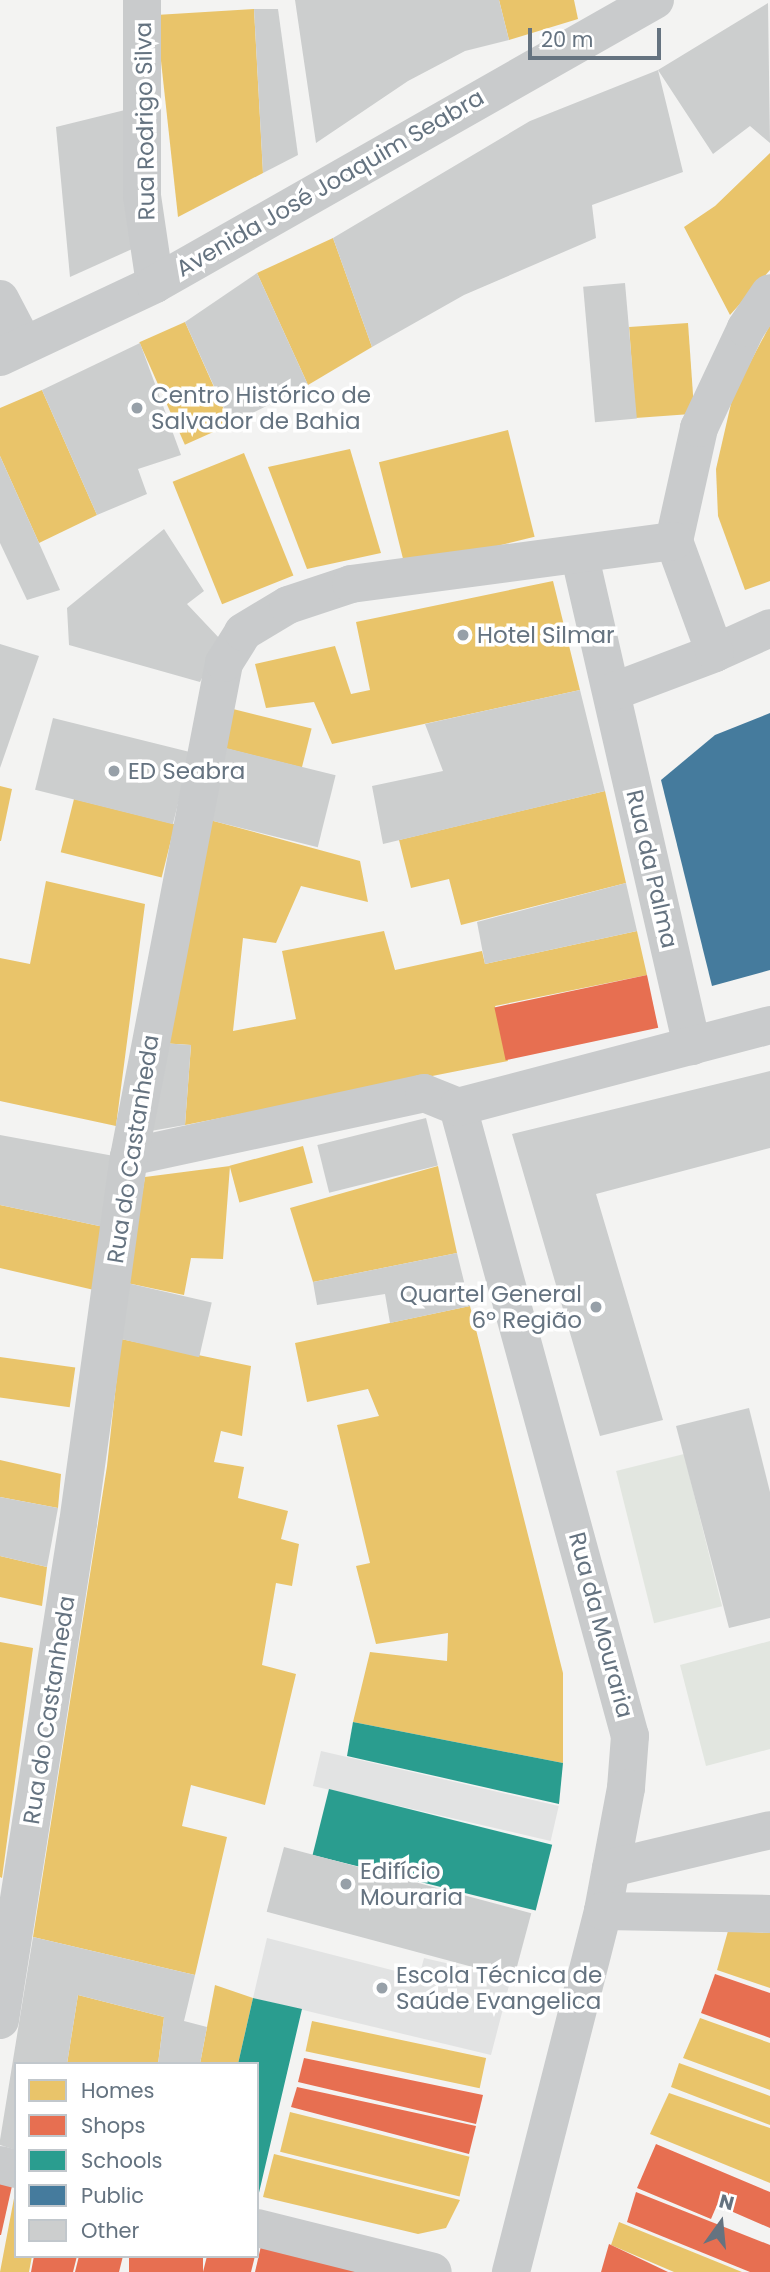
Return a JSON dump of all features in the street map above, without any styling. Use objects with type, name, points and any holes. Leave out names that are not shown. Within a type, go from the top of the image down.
[{"type":"street","name":"Rua Rodrigo Silva","points":[[142,0],[142,196],[155,284]]},
{"type":"street","name":"Avenida José Joaquim Seabra","points":[[12,351],[155,284],[588,17],[655,0]]},
{"type":"street","points":[[715,653],[674,541],[699,428],[746,328],[770,293]]},
{"type":"street","points":[[0,299],[12,351]]},
{"type":"street","name":"Rua do Castanheda","points":[[0,2020],[78,1523],[129,1157],[224,663],[243,632],[288,605],[351,584],[580,556],[674,541]]},
{"type":"street","name":"Rua da Palma","points":[[580,556],[692,1046]]},
{"type":"street","points":[[612,692],[715,653],[770,628]]},
{"type":"street","points":[[129,1157],[424,1093],[458,1107],[770,1025]]},
{"type":"street","name":"Rua da Mouraria","points":[[458,1107],[630,1736],[626,1788],[603,1912],[511,2272]]},
{"type":"street","points":[[611,1868],[770,1830]]},
{"type":"street","points":[[603,1912],[770,1914]]},
{"type":"street","points":[[259,2228],[433,2272]]},
{"type":"shaded area","points":[[684,1454],[722,1606],[654,1623],[616,1471]]},
{"type":"shaded area","points":[[770,1641],[770,1749],[706,1766],[680,1665]]},
{"type":"shaded area","points":[[321,1751],[559,1806],[551,1841],[313,1786]]},
{"type":"shaded area","name":"Escola Técnica de Saúde Evangelica","points":[[267,1938],[419,1977],[424,1958],[511,1978],[491,2055],[253,1998]]},
{"type":"building: Homes","points":[[499,0],[574,0],[578,19],[509,40]]},
{"type":"building: Homes","points":[[254,9],[263,173],[178,217],[156,15]]},
{"type":"building: Homes","points":[[770,153],[770,270],[730,315],[684,227],[715,206]]},
{"type":"building: Homes","points":[[333,238],[372,347],[308,385],[257,273]]},
{"type":"building: Homes","points":[[185,322],[231,424],[185,445],[139,342]]},
{"type":"building: Homes","points":[[688,323],[694,414],[635,418],[629,327]]},
{"type":"building: Homes","points":[[770,325],[770,581],[745,590],[718,516],[716,469],[733,395]]},
{"type":"building: Homes","points":[[42,390],[97,515],[39,543],[0,456],[0,408]]},
{"type":"building: Homes","points":[[508,430],[535,537],[406,569],[379,462]]},
{"type":"building: Homes","points":[[350,449],[381,553],[307,569],[268,467]]},
{"type":"building: Homes","points":[[244,453],[293,575],[222,604],[173,482]]},
{"type":"building: Homes","points":[[553,581],[580,690],[332,744],[314,702],[266,708],[255,664],[335,646],[351,694],[370,690],[356,622]]},
{"type":"building: Homes","points":[[233,709],[312,729],[302,767],[223,748]]},
{"type":"building: Homes","points":[[0,786],[12,789],[1,841],[0,841]]},
{"type":"building: Homes","points":[[605,791],[626,883],[461,925],[449,879],[411,888],[399,840]]},
{"type":"building: Homes","points":[[74,799],[175,824],[162,878],[61,852]]},
{"type":"building: Homes","points":[[210,820],[360,861],[368,902],[301,886],[276,943],[243,938],[233,1031],[296,1019],[282,951],[384,931],[395,970],[482,951],[485,964],[637,931],[647,975],[495,1006],[508,1061],[185,1125],[191,1045],[161,1043]]},
{"type":"building: Homes","points":[[46,881],[145,904],[116,1126],[0,1101],[0,958],[30,964]]},
{"type":"building: Homes","points":[[303,1146],[313,1183],[239,1202],[230,1166]]},
{"type":"building: Homes","points":[[230,1166],[223,1259],[191,1258],[184,1295],[127,1283],[145,1177]]},
{"type":"building: Homes","points":[[438,1166],[457,1253],[313,1282],[290,1208]]},
{"type":"building: Homes","points":[[0,1205],[104,1227],[94,1290],[0,1268]]},
{"type":"building: Homes","points":[[470,1306],[563,1673],[563,1763],[353,1722],[370,1652],[447,1661],[448,1633],[376,1644],[356,1566],[370,1563],[337,1425],[379,1416],[368,1389],[307,1402],[295,1343]]},
{"type":"building: Homes","points":[[121,1339],[251,1366],[242,1436],[221,1431],[214,1462],[244,1467],[238,1498],[288,1511],[281,1539],[299,1544],[292,1586],[276,1583],[262,1665],[296,1674],[265,1805],[191,1785],[182,1826],[227,1837],[195,1975],[33,1937],[107,1466]]},
{"type":"building: Homes","points":[[0,1357],[75,1368],[70,1407],[0,1397]]},
{"type":"building: Homes","points":[[0,1460],[61,1474],[58,1508],[0,1497]]},
{"type":"building: Homes","points":[[0,1556],[47,1567],[42,1606],[0,1597]]},
{"type":"building: Homes","points":[[0,1642],[33,1648],[2,1878],[0,1877]]},
{"type":"building: Homes","points":[[728,1931],[770,1933],[770,1988],[717,1970]]},
{"type":"building: Homes","points":[[215,1985],[253,1998],[238,2062],[200,2062]]},
{"type":"building: Homes","points":[[78,1995],[164,2017],[158,2062],[67,2062]]},
{"type":"building: Homes","points":[[700,2018],[770,2043],[770,2090],[683,2058]]},
{"type":"building: Homes","points":[[312,2021],[486,2058],[480,2088],[306,2051]]},
{"type":"building: Homes","points":[[679,2063],[770,2096],[770,2125],[671,2087]]},
{"type":"building: Homes","points":[[669,2093],[770,2128],[770,2183],[650,2134]]},
{"type":"building: Homes","points":[[290,2112],[470,2157],[460,2197],[280,2152]]},
{"type":"building: Homes","points":[[274,2154],[460,2200],[446,2228],[418,2234],[263,2197]]},
{"type":"building: Homes","points":[[14,2198],[14,2258],[32,2258],[29,2272],[0,2272]]},
{"type":"building: Homes","points":[[619,2222],[742,2272],[674,2272],[611,2245]]},
{"type":"building: Shops","points":[[647,975],[658,1028],[506,1060],[494,1007]]},
{"type":"building: Shops","points":[[715,1974],[770,1993],[770,2038],[701,2013]]},
{"type":"building: Shops","points":[[304,2058],[483,2095],[476,2124],[298,2082]]},
{"type":"building: Shops","points":[[297,2087],[476,2126],[469,2154],[291,2107]]},
{"type":"building: Shops","points":[[656,2144],[770,2192],[770,2228],[717,2205],[711,2219],[637,2188]]},
{"type":"building: Shops","points":[[0,2173],[14,2177],[1,2235],[0,2235]]},
{"type":"building: Shops","points":[[636,2192],[770,2245],[770,2272],[750,2272],[627,2222]]},
{"type":"building: Shops","points":[[264,2233],[407,2272],[255,2272]]},
{"type":"building: Shops","points":[[609,2244],[668,2272],[601,2272]]},
{"type":"building: Shops","points":[[34,2258],[76,2258],[73,2272],[31,2272]]},
{"type":"building: Shops","points":[[78,2258],[122,2258],[119,2272],[75,2272]]},
{"type":"building: Shops","points":[[129,2258],[203,2258],[203,2272],[129,2272]]},
{"type":"building: Shops","points":[[206,2258],[254,2258],[251,2272],[203,2272]]},
{"type":"building: Schools","points":[[353,1722],[563,1763],[559,1804],[347,1756]]},
{"type":"building: Schools","points":[[329,1789],[552,1845],[536,1911],[313,1855]]},
{"type":"building: Schools","points":[[253,1998],[302,2009],[259,2193],[259,2062],[238,2062]]},
{"type":"building: Public","points":[[770,713],[770,970],[712,986],[661,780],[715,735]]},
{"type":"building: Other","points":[[295,0],[499,0],[509,40],[465,51],[408,81],[316,143]]},
{"type":"building: Other","points":[[768,3],[770,143],[750,126],[713,154],[658,70]]},
{"type":"building: Other","points":[[254,9],[278,9],[298,155],[263,173]]},
{"type":"building: Other","points":[[658,70],[683,172],[592,205],[596,238],[464,295],[372,347],[333,238],[530,121]]},
{"type":"building: Other","points":[[125,110],[141,245],[70,277],[56,127]]},
{"type":"building: Other","points":[[257,273],[308,385],[231,424],[185,322]]},
{"type":"building: Other","points":[[625,283],[637,418],[595,422],[583,287]]},
{"type":"building: Other","points":[[140,343],[181,455],[138,469],[147,494],[97,515],[42,390]]},
{"type":"building: Other","points":[[0,456],[60,590],[27,600],[0,543]]},
{"type":"building: Other","points":[[164,529],[204,591],[187,604],[221,640],[200,682],[69,645],[67,608]]},
{"type":"building: Other","points":[[0,644],[39,656],[0,768]]},
{"type":"building: Other","points":[[580,690],[605,791],[383,844],[372,786],[443,771],[425,724]]},
{"type":"building: Other","name":"ED Seabra","points":[[53,718],[191,752],[173,824],[35,790]]},
{"type":"building: Other","points":[[226,748],[336,775],[318,847],[208,820]]},
{"type":"building: Other","points":[[626,883],[637,931],[485,964],[477,922]]},
{"type":"building: Other","points":[[161,1043],[191,1045],[185,1125],[145,1132]]},
{"type":"building: Other","name":"Quartel General 6º Região","points":[[770,1071],[770,1148],[596,1194],[663,1420],[600,1436],[512,1134]]},
{"type":"building: Other","points":[[426,1118],[438,1166],[329,1193],[317,1145]]},
{"type":"building: Other","points":[[0,1135],[114,1156],[104,1227],[0,1205]]},
{"type":"building: Other","points":[[457,1253],[470,1306],[390,1323],[385,1294],[317,1305],[313,1282]]},
{"type":"building: Other","points":[[127,1283],[212,1303],[199,1357],[114,1338]]},
{"type":"building: Other","points":[[749,1408],[770,1492],[770,1618],[729,1628],[676,1426]]},
{"type":"building: Other","points":[[0,1497],[58,1508],[47,1567],[0,1556]]},
{"type":"building: Other","name":"Edifício Mouraria","points":[[284,1847],[531,1913],[514,1978],[267,1912]]},
{"type":"building: Other","points":[[33,1937],[195,1975],[184,2021],[207,2027],[200,2062],[158,2062],[164,2017],[78,1995],[67,2062],[14,2062],[14,2149],[0,2145]]},
{"type":"place","name":"Centro Histórico de Salvador de Bahia","points":[[137,408]]},
{"type":"place","name":"Hotel Silmar","points":[[463,635]]},
{"type":"place","name":"ED Seabra","points":[[114,771]]},
{"type":"place","name":"Quartel General 6º Região","points":[[596,1307]]},
{"type":"place","name":"Edifício Mouraria","points":[[346,1884]]},
{"type":"place","name":"Escola Técnica de Saúde Evangelica","points":[[382,1988]]}]
